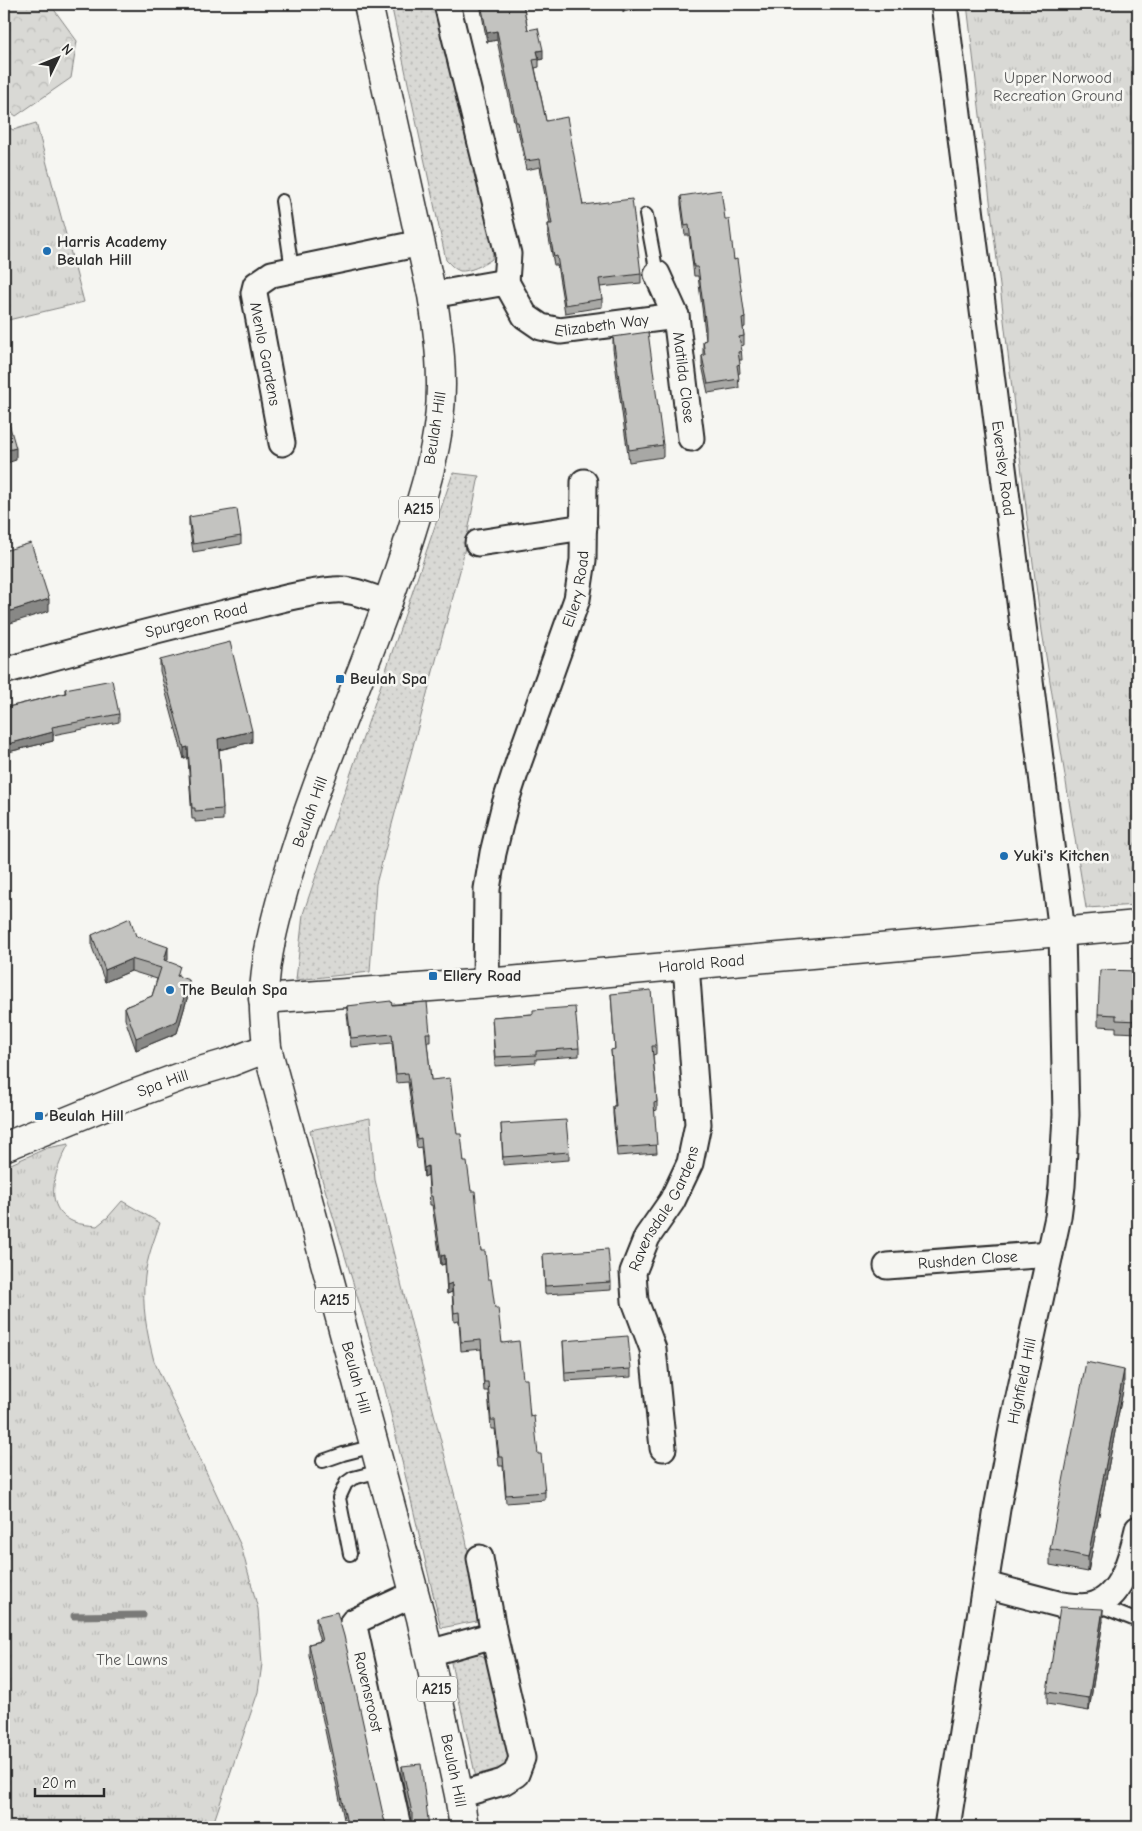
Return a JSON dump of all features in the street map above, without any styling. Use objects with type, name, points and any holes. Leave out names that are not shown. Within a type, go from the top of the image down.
[{"type":"main road","name":"Beulah Hill","points":[[368,4],[421,243],[439,335],[442,380],[439,420],[419,508],[389,603],[300,834],[275,922],[266,964],[263,999],[267,1048],[429,1653],[464,1827]]},
{"type":"main road","name":"Harold Road","points":[[263,999],[486,984],[1138,925]]},
{"type":"main road","name":"Spa Hill","points":[[4,1147],[180,1077],[231,1062],[267,1048]]},
{"type":"street","points":[[432,295],[506,282],[508,254],[447,4]]},
{"type":"street","name":"Eversley Road","points":[[944,4],[1062,932]]},
{"type":"street","name":"Menlo Gardens","points":[[282,443],[254,293],[256,286],[272,274],[421,243]]},
{"type":"street","name":"Matilda Close","points":[[657,274],[676,316],[691,438]]},
{"type":"street","name":"Elizabeth Way","points":[[506,282],[524,316],[541,327],[560,331],[676,316]]},
{"type":"street","name":"Ellery Road","points":[[486,984],[487,889],[493,853],[505,804],[519,761],[577,599],[584,560],[584,482]]},
{"type":"street","points":[[478,543],[584,528]]},
{"type":"street","name":"Spurgeon Road","points":[[4,671],[105,642],[298,596],[334,590],[351,591],[389,603]]},
{"type":"street","name":"Highfield Hill","points":[[947,1827],[997,1509],[1012,1429],[1058,1218],[1062,1186],[1066,1115],[1062,932]]},
{"type":"street","name":"Ravensdale Gardens","points":[[663,1448],[653,1348],[635,1301],[633,1272],[646,1237],[672,1201],[690,1163],[698,1124],[686,965]]},
{"type":"street","name":"Rushden Close","points":[[887,1266],[1050,1254]]},
{"type":"street","points":[[986,1586],[1062,1605],[1095,1604],[1113,1591],[1126,1573],[1138,1529]]},
{"type":"street","points":[[459,1795],[502,1782],[516,1774],[522,1758],[494,1635],[480,1558]]},
{"type":"street","name":"Ravensroost","points":[[398,1827],[352,1622],[414,1594]]},
{"type":"street","points":[[429,1653],[494,1635]]},
{"type":"lane","points":[[282,201],[292,270]]},
{"type":"lane","points":[[646,215],[657,274]]},
{"type":"lane","points":[[323,1461],[343,1454],[377,1458]]},
{"type":"lane","points":[[350,1554],[339,1498],[346,1483],[377,1458]]},
{"type":"lane","points":[[1095,1604],[1138,1621]]},
{"type":"green space","points":[[4,4],[50,4],[77,41],[71,78],[16,116],[4,107]]},
{"type":"green space","points":[[391,4],[436,4],[494,245],[492,259],[472,269],[460,271],[446,260]]},
{"type":"green space","name":"Upper Norwood Recreation Ground","points":[[967,4],[1138,4],[1138,905],[1086,908],[1042,631],[1028,525]]},
{"type":"green space","points":[[36,123],[84,302],[4,321],[4,124],[13,130]]},
{"type":"green space","points":[[1134,458],[1138,458],[1138,574],[1134,574]]},
{"type":"green space","points":[[453,473],[479,476],[461,567],[376,884],[370,972],[296,980],[303,914]]},
{"type":"green space","points":[[370,1118],[375,1180],[466,1540],[482,1620],[441,1628],[385,1389],[318,1166],[310,1130]]},
{"type":"green space","name":"The Lawns","points":[[69,1144],[56,1175],[54,1186],[54,1197],[57,1207],[63,1216],[77,1223],[97,1226],[122,1201],[160,1223],[147,1263],[144,1287],[145,1319],[154,1361],[241,1546],[258,1609],[262,1664],[258,1692],[212,1827],[4,1827],[4,1167],[47,1148]]},
{"type":"green space","points":[[473,1653],[483,1656],[491,1666],[510,1756],[508,1762],[501,1769],[476,1778],[450,1658]]},
{"type":"building","points":[[481,4],[523,4],[528,30],[538,28],[543,50],[537,51],[539,59],[533,60],[546,121],[567,117],[583,205],[632,199],[641,274],[599,279],[602,299],[565,305],[557,256],[554,257],[548,224],[552,224],[540,159],[526,161],[497,31],[487,33]]},
{"type":"building","points":[[721,190],[725,219],[729,219],[734,260],[737,259],[745,318],[742,319],[744,336],[739,337],[742,351],[738,352],[740,364],[737,365],[739,379],[708,384],[702,356],[705,355],[703,341],[706,340],[706,327],[698,267],[694,267],[689,225],[685,226],[681,196]]},
{"type":"building","points":[[648,332],[663,445],[629,450],[613,337]]},
{"type":"building","points":[[4,406],[16,448],[4,451]]},
{"type":"building","points":[[237,509],[241,536],[193,544],[189,517]]},
{"type":"building","points":[[31,543],[49,599],[4,613],[4,551]]},
{"type":"building","points":[[230,642],[252,731],[218,739],[223,809],[195,811],[195,808],[192,808],[188,747],[184,748],[160,660]]},
{"type":"building","points":[[112,680],[119,714],[52,727],[53,732],[8,744],[4,727],[4,708],[66,693],[65,689]]},
{"type":"building","name":"The Beulah Spa","points":[[130,918],[136,936],[168,947],[164,960],[180,966],[177,976],[189,980],[177,1021],[136,1038],[125,1007],[152,996],[161,968],[131,959],[105,970],[92,935]]},
{"type":"building","points":[[1100,970],[1138,971],[1138,1021],[1116,1020],[1116,1015],[1098,1014]]},
{"type":"building","points":[[651,990],[656,1046],[652,1046],[657,1102],[654,1103],[657,1145],[617,1148],[613,1106],[616,1106],[611,1050],[615,1049],[611,994]]},
{"type":"building","points":[[391,1001],[392,1005],[427,1002],[430,1033],[426,1033],[431,1080],[450,1078],[457,1134],[461,1134],[464,1162],[467,1162],[471,1191],[475,1191],[481,1251],[485,1251],[488,1279],[491,1279],[495,1308],[498,1308],[502,1343],[519,1341],[523,1379],[527,1379],[530,1417],[534,1416],[538,1454],[541,1454],[545,1492],[506,1495],[503,1457],[499,1457],[495,1420],[491,1420],[488,1382],[484,1382],[481,1340],[461,1342],[459,1312],[454,1313],[452,1283],[447,1285],[445,1255],[441,1256],[432,1196],[430,1196],[428,1166],[424,1168],[421,1138],[417,1139],[408,1073],[396,1074],[392,1034],[351,1038],[347,1006]]},
{"type":"building","points":[[575,1007],[579,1048],[536,1051],[536,1055],[495,1057],[492,1017],[533,1014],[533,1010]]},
{"type":"building","points":[[566,1120],[569,1152],[503,1157],[501,1124]]},
{"type":"building","points":[[608,1249],[611,1282],[545,1286],[543,1254]]},
{"type":"building","points":[[628,1336],[631,1369],[565,1373],[563,1341]]},
{"type":"building","points":[[1086,1362],[1124,1370],[1088,1557],[1050,1549]]},
{"type":"building","points":[[1060,1607],[1103,1609],[1089,1698],[1047,1692]]},
{"type":"building","points":[[337,1612],[344,1636],[384,1819],[390,1827],[342,1827],[342,1824],[347,1824],[309,1644],[322,1641],[316,1617]]},
{"type":"building","points":[[421,1764],[429,1827],[406,1827],[412,1820],[412,1813],[402,1766]]},
{"type":"waterway","points":[[74,1616],[143,1615]]},
{"type":"place","name":"Harris Academy Beulah Hill","points":[[47,251]]},
{"type":"place","name":"Beulah Spa","points":[[340,679]]},
{"type":"place","name":"Yuki's Kitchen","points":[[1004,856]]},
{"type":"place","name":"Ellery Road","points":[[433,976]]},
{"type":"place","name":"The Beulah Spa","points":[[170,990]]},
{"type":"place","name":"Beulah Hill","points":[[39,1116]]}]
